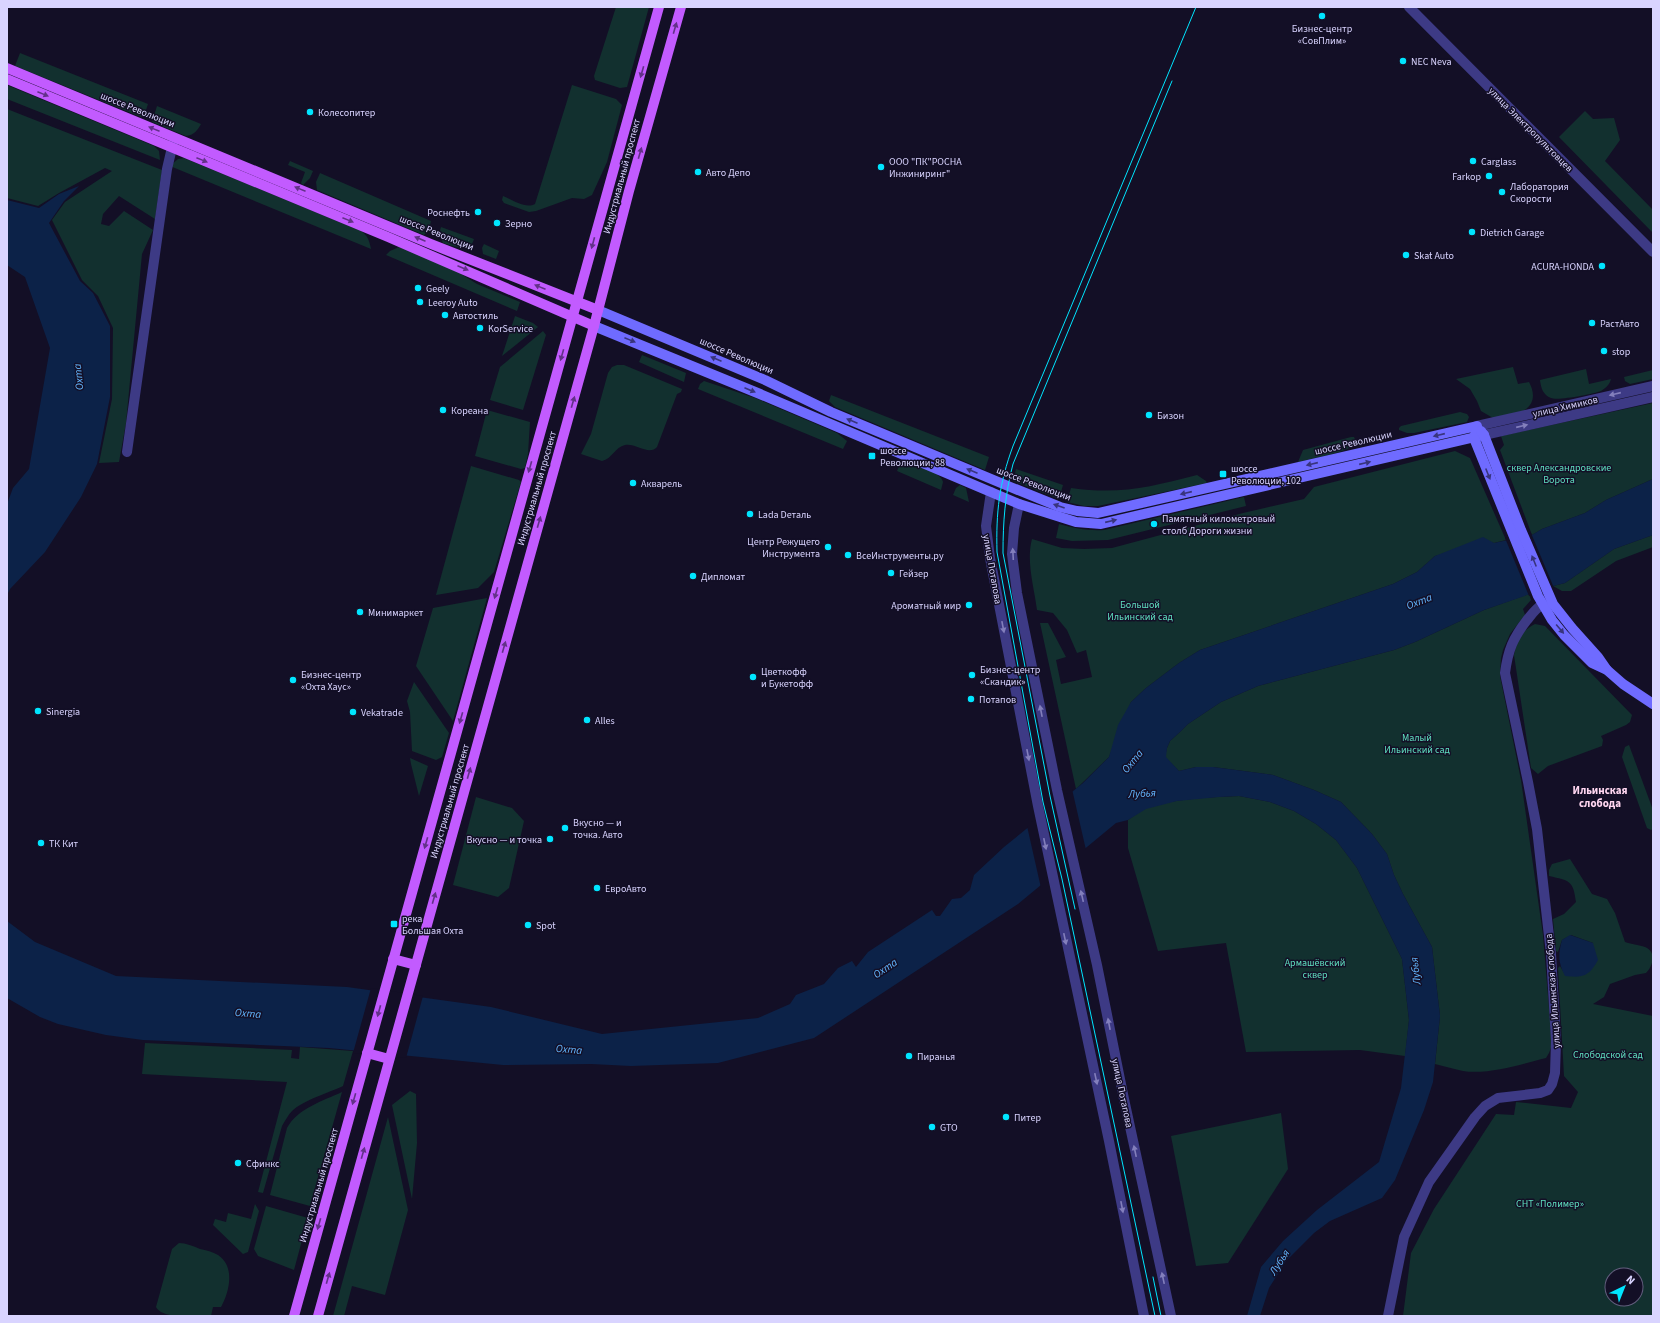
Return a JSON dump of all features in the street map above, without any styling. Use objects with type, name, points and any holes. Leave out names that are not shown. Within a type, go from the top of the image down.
[{"type":"main road","name":"Индустриальный проспект","points":[[294,1316],[572,317],[660,7]]},
{"type":"main road","name":"Индустриальный проспект","points":[[389,1061],[594,326],[629,191],[681,7]]},
{"type":"main road","name":"шоссе Революции","points":[[7,68],[431,255],[524,294],[572,317],[760,394],[1019,504],[1076,522],[1101,524],[1484,435]]},
{"type":"main road","name":"шоссе Революции","points":[[7,79],[173,142],[598,310],[765,380],[832,412],[1060,507],[1077,511],[1098,513],[1477,426]]},
{"type":"main road","points":[[1477,426],[1484,435],[1516,532]]},
{"type":"main road","points":[[1477,426],[1474,438],[1516,532],[1543,598],[1560,614],[1598,657],[1607,670],[1623,684],[1653,704]]},
{"type":"main road","points":[[991,492],[1008,486],[1019,504]]},
{"type":"main road","points":[[393,960],[416,965]]},
{"type":"main road","points":[[318,1316],[389,1061],[366,1057]]},
{"type":"street","name":"улица Электропультовцев","points":[[1409,7],[1653,252]]},
{"type":"street","points":[[127,452],[167,169],[173,142]]},
{"type":"street","name":"улица Химиков","points":[[1477,426],[1653,386]]},
{"type":"street","name":"улица Химиков","points":[[1484,435],[1653,397]]},
{"type":"street","name":"улица Потапова","points":[[991,492],[986,516],[986,536],[1054,887],[1109,1141],[1144,1316]]},
{"type":"street","name":"улица Потапова","points":[[1019,504],[1014,528],[1012,554],[1017,593],[1057,790],[1076,869],[1171,1316]]},
{"type":"street","name":"улица Ильинская слобода","points":[[1388,1316],[1404,1236],[1430,1182],[1475,1116],[1485,1106],[1498,1098],[1540,1093],[1548,1090],[1552,1084],[1556,1063],[1556,1041],[1551,954],[1536,829],[1528,782],[1505,673],[1507,658],[1513,639],[1543,598]]},
{"type":"green space","points":[[616,7],[649,7],[627,87],[620,88],[595,80],[594,76]]},
{"type":"green space","points":[[20,53],[148,104],[145,113],[141,117],[15,66]]},
{"type":"green space","points":[[7,85],[154,146],[159,151],[160,160],[7,99]]},
{"type":"green space","points":[[572,85],[616,99],[622,105],[607,162],[592,195],[584,199],[572,198],[536,211],[529,212],[504,203],[502,200],[503,196],[523,205],[535,204]]},
{"type":"green space","points":[[157,106],[201,124],[195,132],[186,136],[152,122]]},
{"type":"green space","points":[[7,109],[162,170],[155,219],[119,196],[103,214],[101,224],[109,226],[124,211],[153,230],[142,254],[126,423],[119,462],[99,463],[112,399],[113,328],[98,296],[82,280],[52,220],[65,202],[112,171],[105,168],[38,206],[7,198]]},
{"type":"green space","points":[[1585,111],[1593,119],[1614,118],[1620,140],[1605,161],[1653,210],[1653,233],[1559,137]]},
{"type":"green space","points":[[184,158],[361,231],[368,238],[371,249],[170,166],[178,159]]},
{"type":"green space","points":[[290,161],[313,171],[310,178],[303,185],[301,183],[305,172],[288,165]]},
{"type":"green space","points":[[320,173],[431,221],[429,230],[424,235],[317,190],[316,182]]},
{"type":"green space","points":[[441,227],[474,239],[472,244],[465,248],[461,248],[443,243],[439,234]]},
{"type":"green space","points":[[484,244],[499,251],[496,259],[483,254],[482,248]]},
{"type":"green space","points":[[399,247],[450,267],[477,284],[520,302],[517,311],[386,255],[390,251]]},
{"type":"green space","points":[[515,316],[533,323],[538,327],[502,356]]},
{"type":"green space","points":[[543,331],[546,335],[523,410],[490,400],[500,367]]},
{"type":"green space","points":[[642,355],[686,373],[684,382],[639,362]]},
{"type":"green space","points":[[624,365],[682,389],[681,392],[677,394],[657,447],[646,450],[625,445],[602,461],[581,454],[591,434],[608,373],[612,367]]},
{"type":"green space","points":[[1513,367],[1518,384],[1529,382],[1533,394],[1532,402],[1523,411],[1493,418],[1481,411],[1470,389],[1456,379]]},
{"type":"green space","points":[[1586,369],[1589,384],[1611,379],[1609,384],[1601,391],[1568,398],[1551,398],[1543,391],[1540,380]]},
{"type":"green space","points":[[1653,370],[1653,379],[1630,384],[1625,381],[1624,377]]},
{"type":"green space","points":[[704,381],[755,398],[837,433],[847,441],[843,449],[698,389],[700,384]]},
{"type":"green space","points":[[831,395],[989,457],[985,470],[835,407],[829,401]]},
{"type":"green space","name":"сквер Александровские Ворота","points":[[1653,403],[1653,479],[1606,500],[1585,513],[1542,529],[1532,535],[1500,450],[1504,445],[1501,436]]},
{"type":"green space","points":[[487,410],[530,422],[528,454],[525,468],[521,469],[475,456]]},
{"type":"green space","points":[[1460,412],[1467,414],[1469,417],[1467,422],[1414,433],[1407,433],[1399,430],[1401,426]]},
{"type":"green space","points":[[1354,437],[1356,443],[1347,449],[1298,462],[1303,450]]},
{"type":"green space","name":"Большой Ильинский сад","points":[[1455,451],[1470,458],[1506,540],[1494,543],[1488,541],[1435,556],[1417,572],[1393,584],[1200,650],[1179,663],[1146,688],[1131,702],[1109,757],[1076,789],[1040,623],[1048,623],[1066,657],[1056,660],[1061,684],[1092,677],[1086,650],[1077,653],[1067,630],[1053,613],[1037,610],[1030,565],[1030,547],[1032,539],[1062,548],[1112,548],[1243,513],[1304,499],[1314,487]]},
{"type":"green space","points":[[900,464],[924,469],[937,474],[943,482],[941,490],[897,471]]},
{"type":"green space","points":[[471,466],[519,480],[521,482],[494,572],[478,588],[436,595]]},
{"type":"green space","points":[[1016,469],[1063,485],[1059,499],[1013,481]]},
{"type":"green space","points":[[1197,475],[1207,483],[1098,506],[1084,506],[1067,502],[1071,488],[1105,491],[1135,489]]},
{"type":"green space","points":[[960,485],[966,488],[969,502],[953,495],[956,488]]},
{"type":"green space","points":[[1244,497],[1246,506],[1108,540],[1072,541],[1056,538],[1059,524],[1081,529],[1104,530]]},
{"type":"green space","points":[[1653,535],[1653,547],[1616,561],[1571,591],[1562,591],[1553,586],[1565,583],[1614,549]]},
{"type":"green space","name":"Малый Ильинский сад","points":[[1529,594],[1531,600],[1523,609],[1525,615],[1510,634],[1503,650],[1500,676],[1521,780],[1543,935],[1552,1045],[1546,1058],[1483,1072],[1463,1071],[1435,1064],[1440,1016],[1432,947],[1403,894],[1394,875],[1387,854],[1372,834],[1341,802],[1314,790],[1273,775],[1213,767],[1196,767],[1179,771],[1165,757],[1170,741],[1188,724],[1221,702],[1258,686],[1394,650],[1415,642],[1484,610]]},
{"type":"green space","points":[[487,598],[453,721],[416,666],[433,608]]},
{"type":"green space","points":[[1535,624],[1545,626],[1632,715],[1630,722],[1626,725],[1601,736],[1603,740],[1602,746],[1548,766],[1538,774],[1531,768],[1514,655],[1520,636]]},
{"type":"green space","points":[[414,682],[449,733],[442,757],[436,760],[412,751],[410,712],[407,701]]},
{"type":"green space","points":[[1629,745],[1653,810],[1653,829],[1651,830],[1647,828],[1622,757],[1625,747]]},
{"type":"green space","points":[[410,758],[428,766],[419,796],[411,764]]},
{"type":"green space","name":"Армашёвский сквер","points":[[1239,796],[1270,802],[1294,811],[1316,824],[1336,840],[1357,868],[1402,959],[1409,1020],[1405,1056],[1360,1050],[1246,1052],[1226,943],[1158,951],[1128,848],[1128,820],[1146,808],[1167,802]]},
{"type":"green space","points":[[476,797],[512,808],[524,821],[509,888],[498,897],[453,885]]},
{"type":"green space","name":"СНТ «Полимер»","points":[[1570,859],[1592,894],[1607,899],[1615,913],[1625,942],[1646,947],[1653,957],[1652,964],[1646,973],[1635,975],[1610,984],[1604,997],[1593,1004],[1653,1016],[1653,1316],[1403,1316],[1411,1253],[1434,1209],[1496,1114],[1514,1115],[1516,1102],[1571,1108],[1578,1092],[1564,1076],[1558,968],[1560,966],[1566,976],[1593,943],[1571,935],[1562,940],[1558,952],[1556,951],[1553,919],[1564,914],[1576,902],[1572,885],[1562,879],[1549,876],[1549,870],[1552,864]]},
{"type":"green space","points":[[145,1043],[292,1050],[291,1058],[299,1059],[300,1047],[353,1051],[343,1086],[302,1104],[292,1111],[287,1118],[282,1126],[263,1193],[258,1192],[287,1082],[142,1074]]},
{"type":"green space","points":[[410,1091],[416,1094],[417,1143],[412,1199],[392,1105]]},
{"type":"green space","points":[[342,1092],[310,1206],[270,1195],[287,1128],[304,1110]]},
{"type":"green space","points":[[1281,1113],[1288,1169],[1228,1263],[1196,1266],[1171,1136]]},
{"type":"green space","points":[[388,1117],[408,1210],[385,1295],[352,1286],[344,1316],[333,1316]]},
{"type":"green space","points":[[255,1204],[259,1211],[248,1252],[243,1254],[213,1225],[215,1219],[226,1222],[228,1213],[251,1219]]},
{"type":"green space","points":[[266,1206],[308,1218],[294,1270],[258,1256],[254,1249]]},
{"type":"green space","points":[[179,1243],[190,1245],[216,1254],[227,1266],[229,1279],[227,1294],[221,1307],[213,1307],[211,1316],[173,1316],[160,1311],[156,1307],[172,1249]]},
{"type":"water","name":"Охта","points":[[79,186],[64,201],[49,223],[80,281],[93,293],[110,326],[110,397],[97,464],[81,497],[45,552],[10,589],[7,595],[7,504],[13,488],[29,469],[50,348],[25,277],[7,265],[7,200],[39,208],[59,194]]},
{"type":"water","points":[[1653,479],[1653,535],[1614,549],[1565,583],[1484,610],[1415,642],[1394,650],[1258,686],[1221,702],[1188,724],[1170,741],[1167,748],[1166,757],[1179,771],[1196,767],[1213,767],[1273,775],[1341,802],[1372,834],[1387,854],[1394,875],[1403,894],[1432,947],[1440,1016],[1433,1082],[1424,1110],[1395,1180],[1382,1198],[1330,1221],[1314,1233],[1286,1261],[1269,1288],[1260,1316],[1247,1316],[1261,1267],[1283,1241],[1317,1210],[1379,1162],[1401,1088],[1409,1020],[1402,959],[1357,868],[1336,840],[1316,824],[1294,811],[1270,802],[1239,796],[1177,801],[1146,809],[1128,820],[1116,823],[1018,904],[814,1038],[718,1063],[631,1066],[591,1064],[503,1065],[329,1048],[143,1040],[106,1035],[58,1024],[40,1017],[7,998],[7,921],[35,942],[116,976],[347,987],[491,1007],[602,1034],[758,1018],[790,1004],[796,995],[824,984],[838,968],[852,961],[856,967],[868,952],[932,910],[936,916],[940,916],[952,899],[961,898],[970,890],[974,875],[1004,847],[1083,783],[1109,757],[1118,725],[1131,702],[1146,688],[1179,663],[1200,650],[1393,584],[1417,572],[1435,556],[1483,537],[1494,543],[1532,535],[1542,529],[1585,513],[1606,500]]},
{"type":"water","points":[[1570,935],[1593,943],[1598,960],[1592,970],[1585,975],[1577,977],[1565,976],[1561,967],[1559,954],[1562,940]]},
{"type":"pier","points":[[1531,533],[1554,588],[1529,596],[1505,538]]},
{"type":"pier","points":[[1072,789],[1086,850],[1041,888],[1027,826]]},
{"type":"pier","points":[[371,988],[423,996],[406,1058],[353,1053]]},
{"type":"tram line","points":[[1155,1316],[1062,879],[1043,802],[997,552],[997,524],[999,498],[1004,473],[1013,446],[1196,7]]},
{"type":"tram line","points":[[1075,909],[1050,796],[1003,553],[1005,508],[1013,464],[1172,81]]},
{"type":"tram line","points":[[1153,1277],[1161,1316]]},
{"type":"place","name":"Бизнес-центр «СовПлим»","points":[[1322,16]]},
{"type":"place","name":"NEC Neva","points":[[1403,61]]},
{"type":"place","name":"Колесопитер","points":[[310,112]]},
{"type":"place","name":"Carglass","points":[[1473,161]]},
{"type":"place","name":"ООО \"ПК\"РОСНА Инжиниринг\"","points":[[881,167]]},
{"type":"place","name":"Авто Депо","points":[[698,172]]},
{"type":"place","name":"Farkop","points":[[1489,176]]},
{"type":"place","name":"Лаборатория Скорости","points":[[1502,192]]},
{"type":"place","name":"Роснефть","points":[[478,212]]},
{"type":"place","name":"Зерно","points":[[497,223]]},
{"type":"place","name":"Dietrich Garage","points":[[1472,232]]},
{"type":"place","name":"Skat Auto","points":[[1406,255]]},
{"type":"place","name":"ACURA-HONDA","points":[[1602,266]]},
{"type":"place","name":"Geely","points":[[418,288]]},
{"type":"place","name":"Leeroy Auto","points":[[420,302]]},
{"type":"place","name":"Автостиль","points":[[445,315]]},
{"type":"place","name":"РастАвто","points":[[1592,323]]},
{"type":"place","name":"KorService","points":[[480,328]]},
{"type":"place","name":"stop","points":[[1604,351]]},
{"type":"place","name":"Кореана","points":[[443,410]]},
{"type":"place","name":"Бизон","points":[[1149,415]]},
{"type":"place","name":"шоссе Революции, 88","points":[[872,456]]},
{"type":"place","name":"шоссе Революции, 102","points":[[1223,474]]},
{"type":"place","name":"Акварель","points":[[633,483]]},
{"type":"place","name":"Lada Dеталь","points":[[750,514]]},
{"type":"place","name":"Памятный километровый столб Дороги жизни","points":[[1154,524]]},
{"type":"place","name":"Центр Режущего Инструмента","points":[[828,547]]},
{"type":"place","name":"ВсеИнструменты.ру","points":[[848,555]]},
{"type":"place","name":"Гейзер","points":[[891,573]]},
{"type":"place","name":"Дипломат","points":[[693,576]]},
{"type":"place","name":"Ароматный мир","points":[[969,605]]},
{"type":"place","name":"Минимаркет","points":[[360,612]]},
{"type":"place","name":"Бизнес-центр «Скандик»","points":[[972,675]]},
{"type":"place","name":"Цветкофф и Букетофф","points":[[753,677]]},
{"type":"place","name":"Бизнес-центр «Охта Хаус»","points":[[293,680]]},
{"type":"place","name":"Потапов","points":[[971,699]]},
{"type":"place","name":"Sinergia","points":[[38,711]]},
{"type":"place","name":"Vekatrade","points":[[353,712]]},
{"type":"place","name":"Alles","points":[[587,720]]},
{"type":"place","name":"Вкусно — и точка. Авто","points":[[565,828]]},
{"type":"place","name":"Вкусно — и точка","points":[[550,839]]},
{"type":"place","name":"ТК Кит","points":[[41,843]]},
{"type":"place","name":"ЕвроАвто","points":[[597,888]]},
{"type":"place","name":"река Большая Охта","points":[[394,924]]},
{"type":"place","name":"Spot","points":[[528,925]]},
{"type":"place","name":"Пиранья","points":[[909,1056]]},
{"type":"place","name":"Питер","points":[[1006,1117]]},
{"type":"place","name":"GTO","points":[[932,1127]]},
{"type":"place","name":"Сфинкс","points":[[238,1163]]},
{"type":"district","name":"Ильинская слобода","points":[[1600,796]]},
{"type":"water label","name":"Лубья","points":[[1142,793]]},
{"type":"water label","name":"Лубья","points":[[1415,971]]},
{"type":"water label","name":"Лубья","points":[[1279,1262]]},
{"type":"park label","name":"Слободской сад","points":[[1608,1054]]}]
